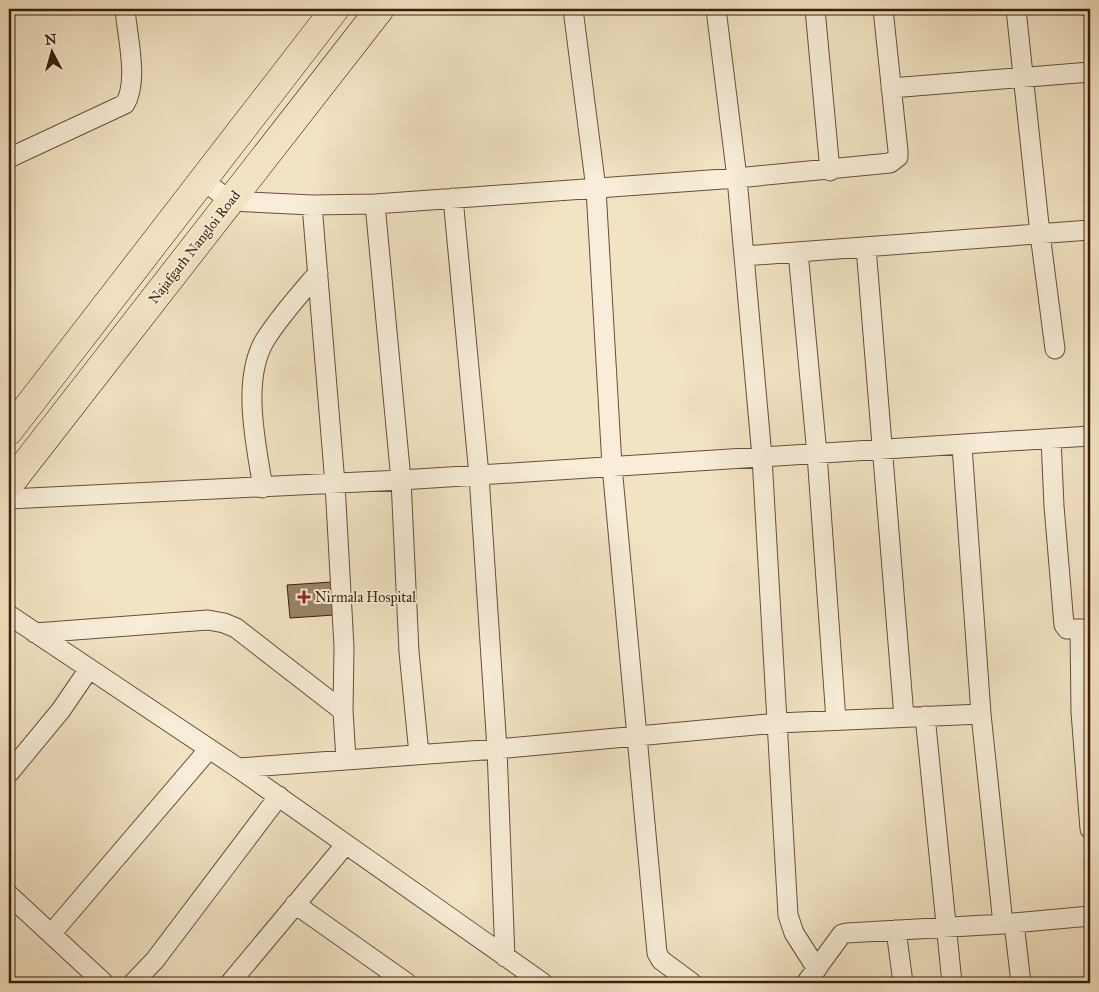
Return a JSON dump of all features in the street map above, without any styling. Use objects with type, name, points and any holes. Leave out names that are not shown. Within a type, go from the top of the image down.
[{"type":"main road","points":[[9,431],[335,9]]},
{"type":"main road","name":"Najafgarh Nangloi Road","points":[[9,486],[380,9]]},
{"type":"street","points":[[9,158],[125,104],[130,96],[132,83],[124,9]]},
{"type":"street","points":[[573,9],[596,189],[612,466],[657,953],[661,960],[692,983]]},
{"type":"street","points":[[716,9],[737,178],[762,457],[788,915],[811,976]]},
{"type":"street","points":[[815,9],[830,171]]},
{"type":"street","points":[[203,180],[230,201],[312,205],[375,204],[830,171],[890,163],[898,157],[883,9]]},
{"type":"street","points":[[1016,9],[1040,234],[1055,349]]},
{"type":"street","points":[[891,88],[1090,72]]},
{"type":"street","points":[[453,198],[479,475],[497,749],[505,957]]},
{"type":"street","points":[[375,204],[401,480],[409,652],[419,754]]},
{"type":"street","points":[[312,205],[335,484],[344,646],[343,711],[346,760]]},
{"type":"street","points":[[744,256],[1090,230]]},
{"type":"street","points":[[866,247],[904,717]]},
{"type":"street","points":[[798,252],[817,454],[836,720]]},
{"type":"street","points":[[263,488],[253,424],[257,361],[265,340],[318,273]]},
{"type":"street","points":[[9,499],[335,484],[962,446],[1090,436]]},
{"type":"street","points":[[1051,439],[1054,506],[1064,625],[1067,629],[1085,630],[1081,712],[1090,829]]},
{"type":"street","points":[[962,446],[981,714],[1009,924],[1022,983]]},
{"type":"street","points":[[9,615],[279,796],[543,983]]},
{"type":"street","points":[[35,633],[208,620],[224,623],[236,628],[343,711]]},
{"type":"street","points":[[9,773],[61,710],[89,669]]},
{"type":"street","points":[[238,768],[497,749],[778,722],[981,714]]},
{"type":"street","points":[[925,716],[952,983]]},
{"type":"street","points":[[52,934],[209,749]]},
{"type":"street","points":[[133,983],[155,960],[279,796]]},
{"type":"street","points":[[240,980],[295,904],[346,844]]},
{"type":"street","points":[[9,895],[104,983]]},
{"type":"street","points":[[295,904],[406,983]]},
{"type":"street","points":[[811,976],[842,934],[1009,924],[1090,916]]},
{"type":"street","points":[[896,930],[904,983]]},
{"type":"building","points":[[332,582],[334,615],[290,618],[287,585]]},
{"type":"place","name":"Nirmala Hospital","points":[[304,597]]}]
